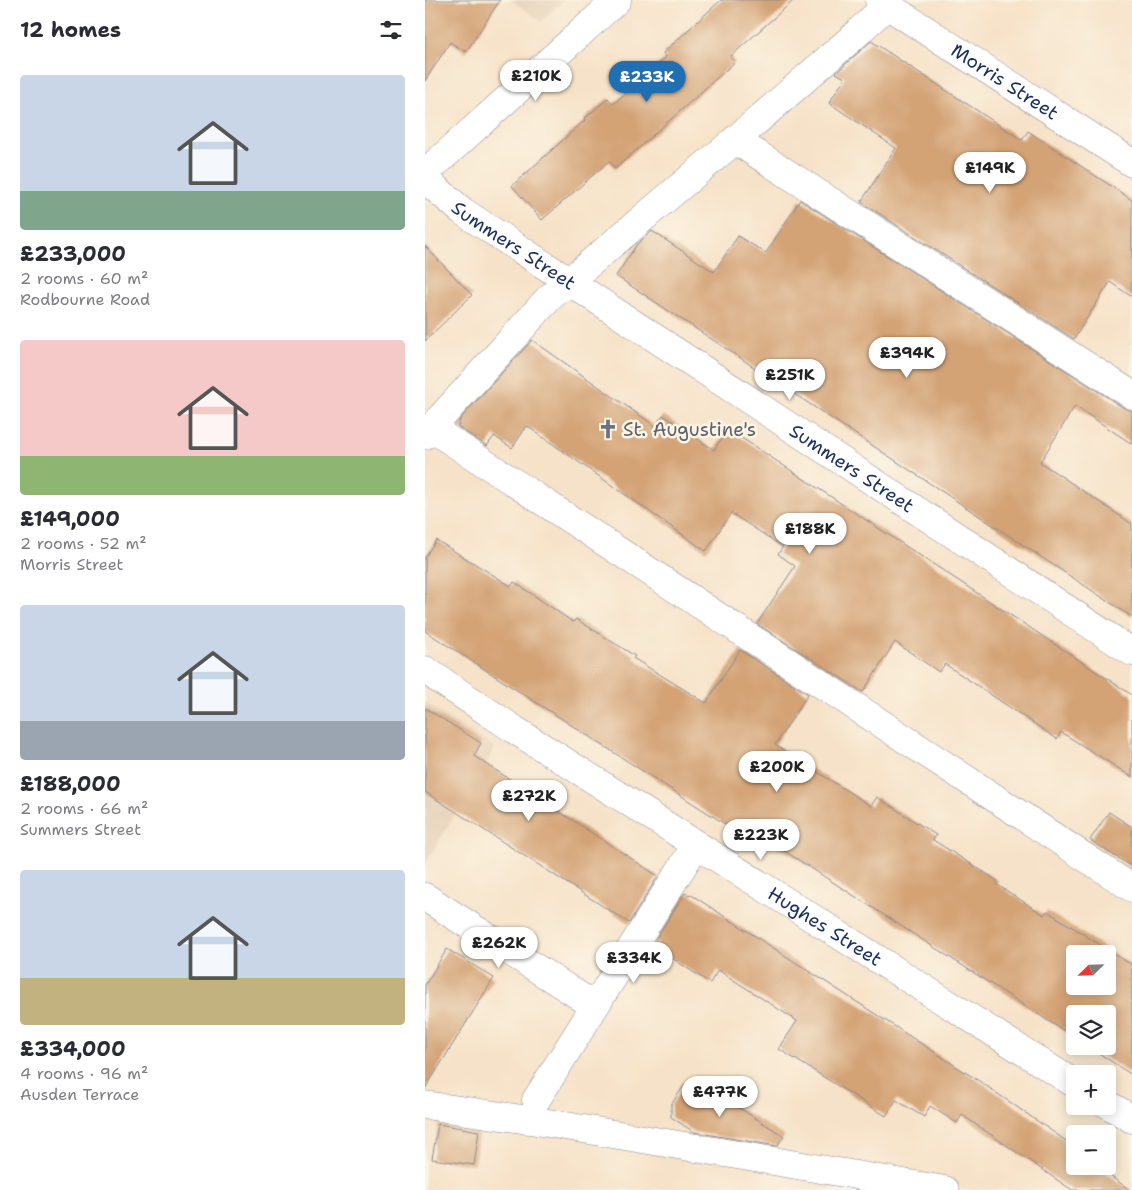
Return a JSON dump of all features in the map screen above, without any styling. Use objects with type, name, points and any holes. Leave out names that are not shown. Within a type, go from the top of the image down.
[{"type":"street","points":[[425,173],[617,0]]},
{"type":"street","points":[[883,3],[851,38],[735,140],[548,299],[428,431],[1132,888]]},
{"type":"street","name":"Morris Street","points":[[883,3],[1132,164]]},
{"type":"street","points":[[735,140],[1132,395]]},
{"type":"street","name":"Summers Street","points":[[425,180],[462,211],[1132,652]]},
{"type":"street","name":"Hughes Street","points":[[425,670],[515,730],[1066,1078]]},
{"type":"street","points":[[536,1100],[696,845]]},
{"type":"street","points":[[425,897],[595,1006]]},
{"type":"street","points":[[425,1105],[536,1121],[873,1184],[945,1190]]},
{"type":"street","points":[[1116,1109],[1132,1119]]},
{"type":"shaded area","points":[[511,0],[564,0],[541,21]]},
{"type":"shaded area","points":[[425,703],[495,748],[425,864]]},
{"type":"building","points":[[425,0],[500,0],[466,52],[450,42],[425,81]]},
{"type":"building","points":[[721,0],[794,0],[731,56],[735,62],[615,169],[609,161],[542,220],[512,186],[608,98],[613,104],[666,57],[663,53]]},
{"type":"building","points":[[871,41],[1022,140],[1028,131],[1132,200],[1132,297],[1110,282],[1074,339],[861,202],[896,148],[829,103],[845,78],[836,73]]},
{"type":"building","points":[[800,200],[1124,408],[1132,411],[1132,444],[1075,406],[1040,462],[1132,524],[1132,617],[616,276],[637,244],[652,231],[714,272],[738,236],[766,253]]},
{"type":"building","points":[[425,246],[472,295],[425,341]]},
{"type":"building","points":[[532,340],[655,426],[663,415],[714,450],[728,429],[1132,695],[1132,777],[1061,732],[1057,739],[945,664],[939,672],[895,642],[863,692],[757,624],[795,566],[778,554],[783,547],[731,513],[706,551],[527,426],[512,448],[494,436],[487,446],[458,427],[460,419]]},
{"type":"building","points":[[436,540],[511,586],[514,582],[573,622],[576,619],[635,656],[633,658],[706,703],[740,650],[808,694],[775,745],[871,806],[877,797],[936,835],[933,840],[998,881],[996,884],[1044,915],[1047,911],[1101,945],[1066,945],[1066,995],[1116,995],[1116,955],[1132,965],[1132,1075],[1102,1055],[1116,1055],[1116,1005],[1066,1005],[1066,1032],[755,832],[750,840],[425,631],[425,557]]},
{"type":"building","points":[[425,708],[481,743],[474,756],[658,876],[629,923],[425,792]]},
{"type":"building","points":[[1109,812],[1132,827],[1132,867],[1090,840]]},
{"type":"building","points":[[685,893],[690,894],[982,1083],[1066,1141],[1066,1175],[1109,1175],[1130,1190],[1072,1190],[962,1115],[957,1123],[930,1106],[924,1117],[896,1100],[886,1116],[779,1049],[797,1021],[718,970],[710,983],[655,947],[658,942],[655,940]]},
{"type":"building","points":[[447,949],[494,978],[425,1089],[425,985]]},
{"type":"building","points":[[685,1084],[707,1099],[712,1091],[784,1136],[777,1146],[694,1132],[671,1117],[671,1105]]},
{"type":"building","points":[[438,1124],[479,1131],[474,1165],[432,1159]]},
{"type":"place","name":"St. Augustine's","points":[[608,429]]}]
